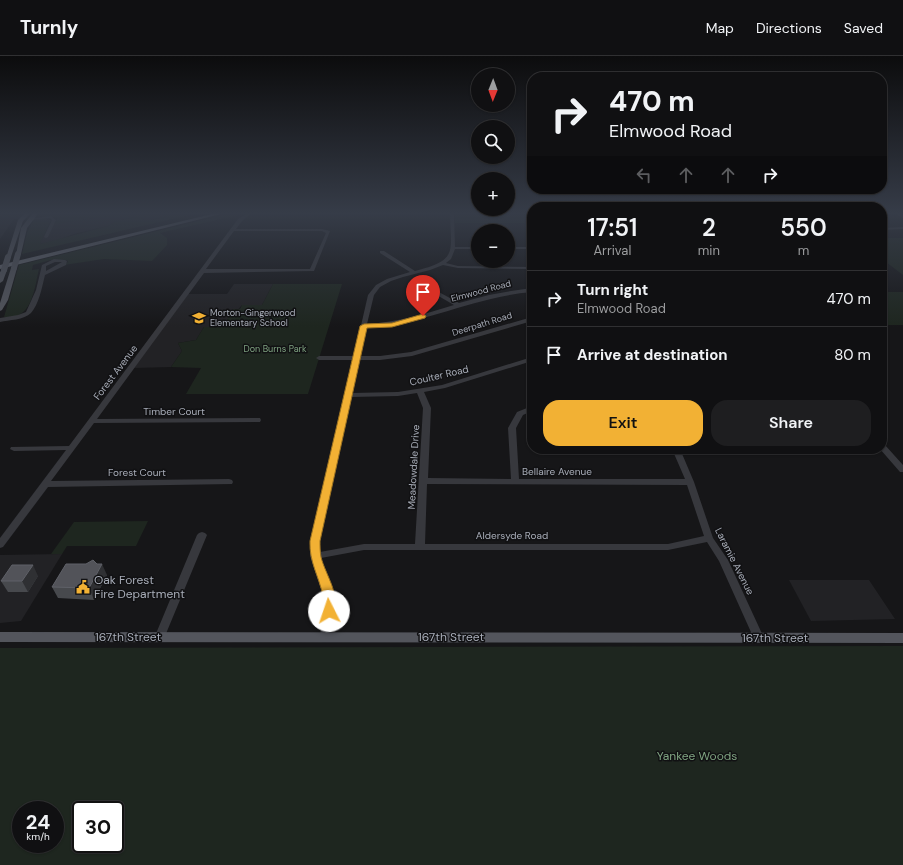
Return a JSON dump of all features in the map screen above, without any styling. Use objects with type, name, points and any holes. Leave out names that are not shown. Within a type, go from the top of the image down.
[{"type":"highway","points":[[0,261],[39,252]]},
{"type":"highway","points":[[2,269],[70,252]]},
{"type":"main road","points":[[0,281],[2,269],[10,252]]},
{"type":"main road","points":[[0,309],[5,300],[19,252]]},
{"type":"main road","name":"167th Street","points":[[0,637],[903,638]]},
{"type":"street","name":"Forest Avenue","points":[[0,545],[217,252]]},
{"type":"street","points":[[203,271],[312,270],[320,252]]},
{"type":"street","points":[[382,252],[414,272]]},
{"type":"street","points":[[325,637],[329,598],[315,556],[315,541],[371,295],[375,289],[387,280],[442,263],[451,256],[452,252]]},
{"type":"street","points":[[442,263],[458,267],[527,268]]},
{"type":"street","points":[[0,320],[19,317],[28,313],[37,296],[42,274]]},
{"type":"street","name":"Elmwood Road","points":[[364,326],[392,325],[508,292],[527,290]]},
{"type":"street","points":[[436,293],[460,306]]},
{"type":"street","name":"Deerpath Road","points":[[319,358],[388,357],[412,354],[527,320]]},
{"type":"street","name":"Coulter Road","points":[[348,395],[385,395],[420,391],[455,384],[527,361]]},
{"type":"street","name":"Meadowdale Drive","points":[[420,391],[427,408],[420,546]]},
{"type":"street","points":[[515,482],[511,434],[512,428],[520,414],[527,410]]},
{"type":"street","name":"Timber Court","points":[[91,421],[257,420]]},
{"type":"street","points":[[14,449],[71,448]]},
{"type":"street","points":[[887,452],[903,470]]},
{"type":"street","name":"Laramie Avenue","points":[[678,454],[690,482],[709,538],[723,560],[760,638]]},
{"type":"street","name":"Bellaire Avenue","points":[[423,481],[690,482]]},
{"type":"street","name":"Forest Court","points":[[45,484],[229,482]]},
{"type":"street","points":[[160,636],[202,535]]},
{"type":"street","name":"Aldersyde Road","points":[[315,556],[364,547],[668,547],[709,538]]},
{"type":"shaded area","name":"Morton-Gingerwood Elementary School","points":[[234,284],[273,284],[262,305],[242,305],[223,327],[204,327],[196,340],[178,343],[182,351],[171,367],[134,368],[188,294],[227,294]]},
{"type":"shaded area","points":[[62,554],[21,621],[0,623],[0,555]]},
{"type":"shaded area","points":[[789,580],[869,580],[895,619],[811,621]]},
{"type":"green space","points":[[23,252],[32,252],[22,254]]},
{"type":"green space","points":[[73,252],[161,252],[152,261],[104,259],[64,265],[68,262],[67,260],[51,260],[33,265],[32,270],[39,269],[30,302],[21,314],[13,317],[4,317],[19,265]]},
{"type":"green space","points":[[887,252],[903,252],[903,275],[887,263]]},
{"type":"green space","name":"Don Burns Park","points":[[273,284],[342,284],[308,394],[186,394],[201,368],[171,367],[182,351],[178,343],[196,340],[204,327],[223,327],[233,309],[240,309],[242,305],[262,305]]},
{"type":"green space","points":[[887,292],[903,292],[903,325],[887,325]]},
{"type":"green space","points":[[148,521],[136,546],[67,546],[62,554],[51,554],[74,522]]},
{"type":"green space","name":"Yankee Woods","points":[[903,646],[903,865],[0,865],[0,648]]},
{"type":"building","points":[[93,560],[97,564],[102,564],[89,588],[52,587],[66,564],[86,564]]},
{"type":"building","points":[[12,565],[33,565],[22,581],[1,581]]},
{"type":"place","name":"Morton-Gingerwood Elementary School","points":[[199,318]]},
{"type":"place","name":"Oak Forest Fire Department","points":[[83,587]]},
{"type":"route","points":[[329,611],[329,598],[315,556],[315,541],[364,326],[392,325],[423,316]]}]
